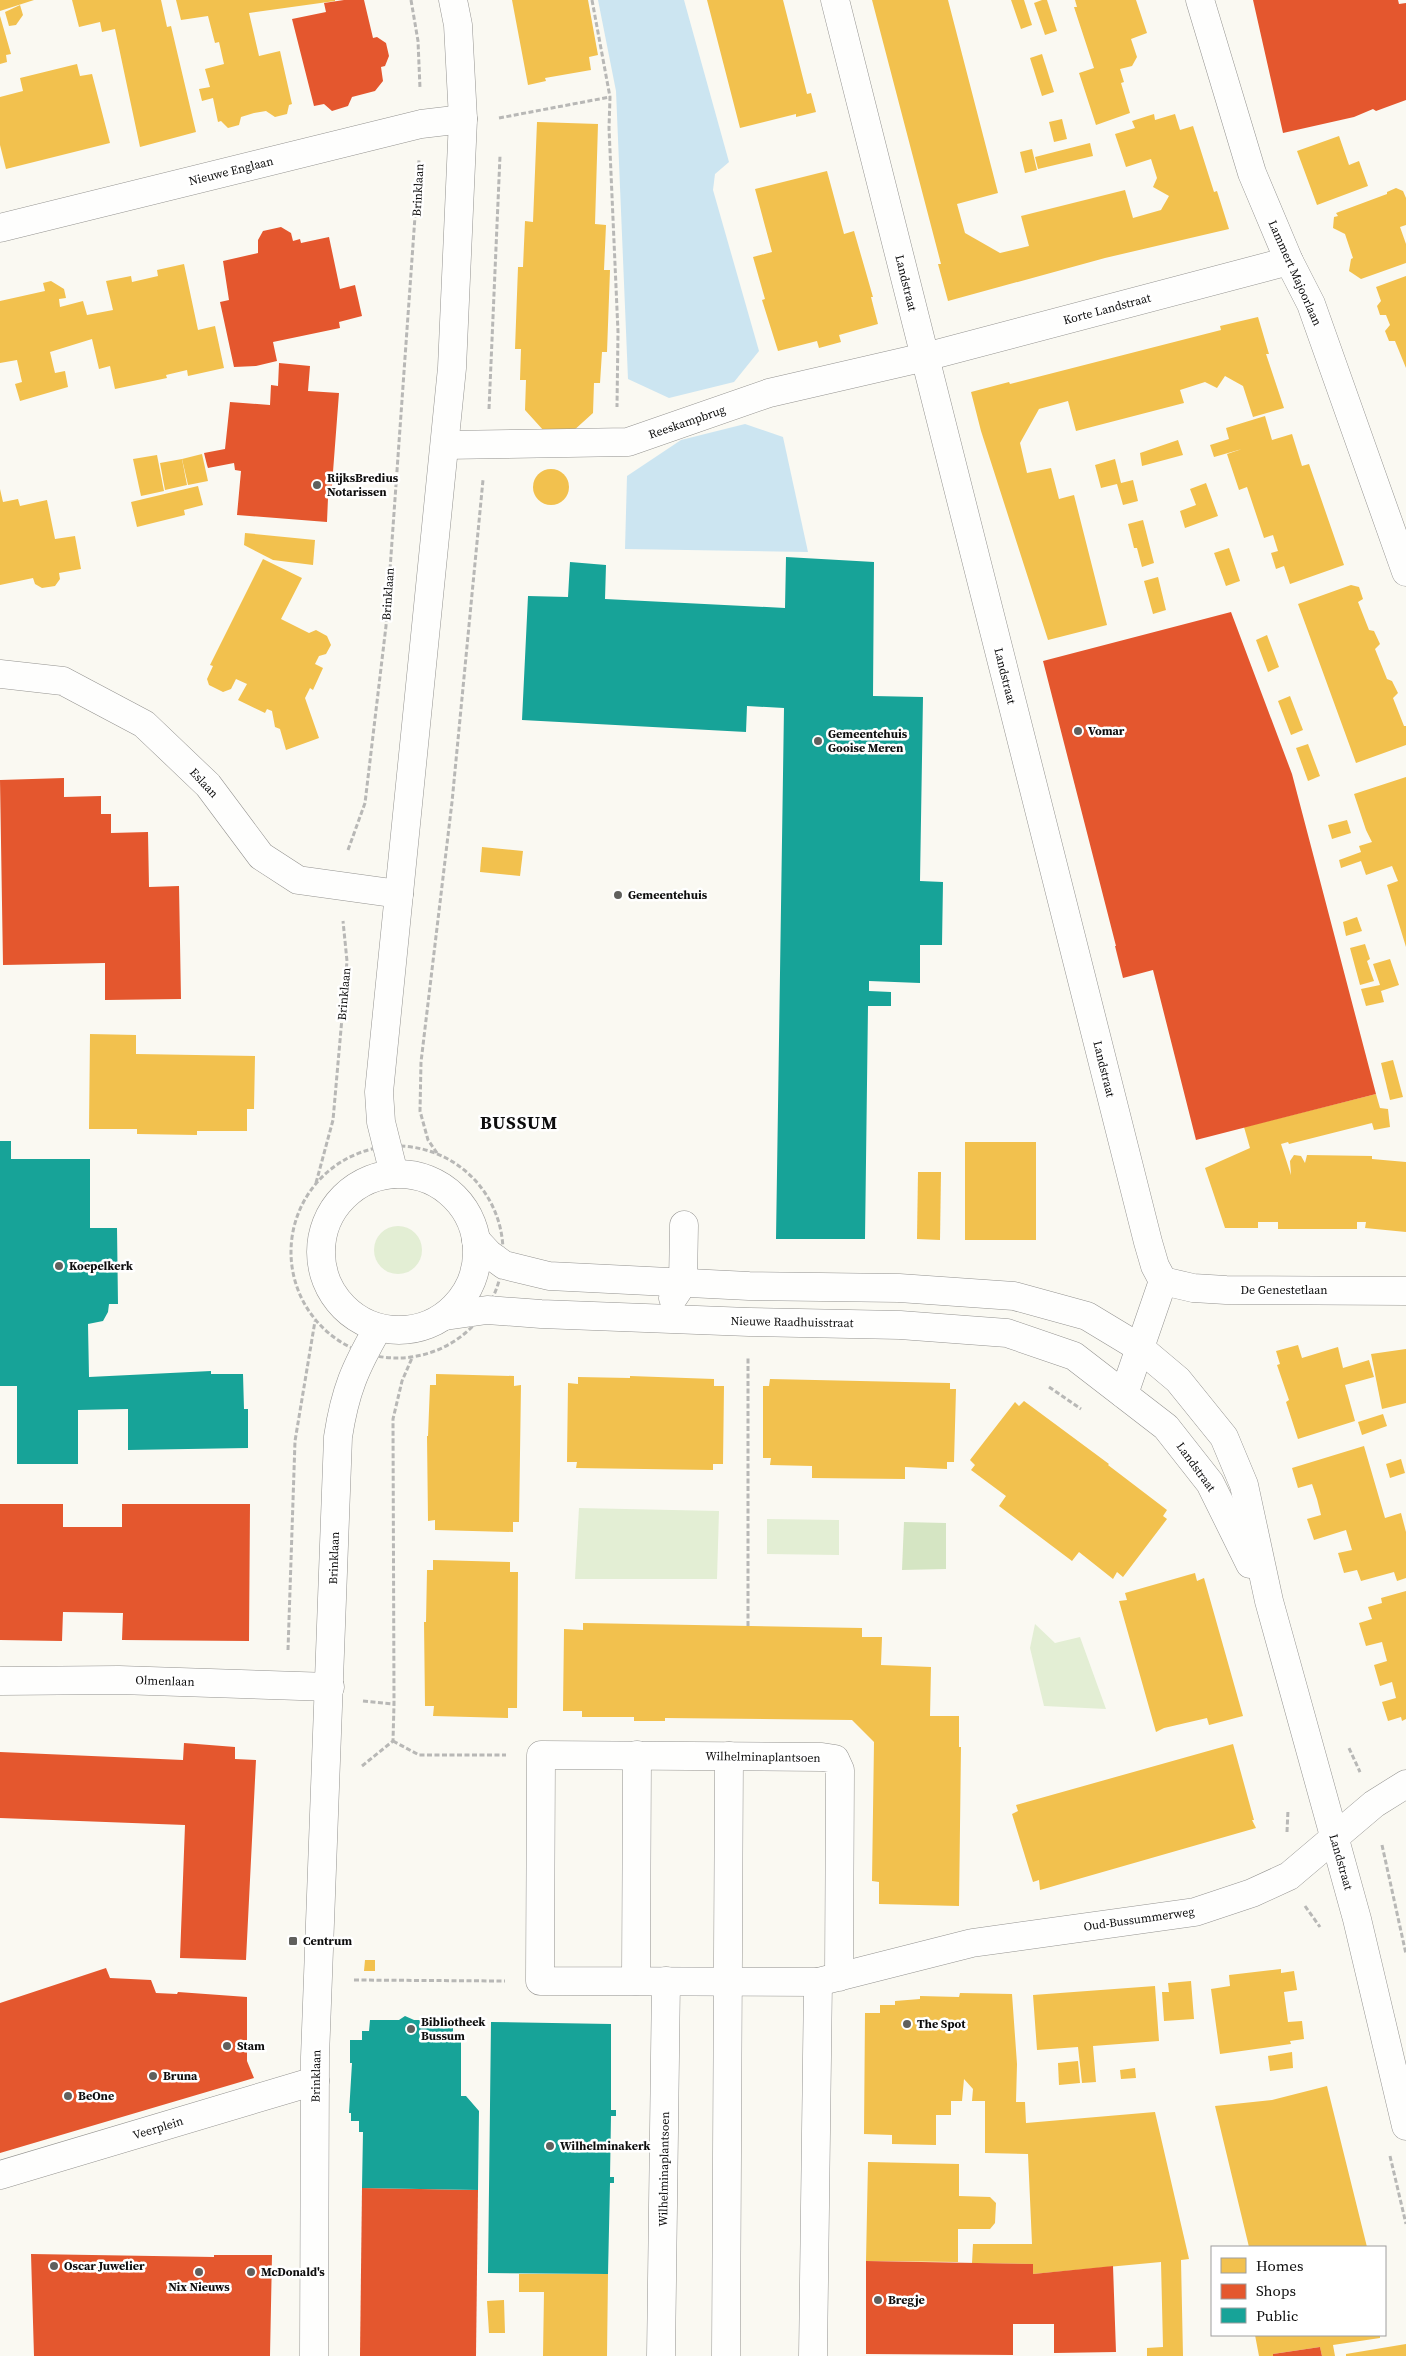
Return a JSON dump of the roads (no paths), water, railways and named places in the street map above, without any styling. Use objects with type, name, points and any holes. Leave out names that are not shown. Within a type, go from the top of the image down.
[{"type":"street","points":[[394,1174],[381,1122],[378,1092],[400,894],[452,368],[463,120],[458,25],[453,0]]},
{"type":"street","name":"Landstraat","points":[[835,0],[1148,1242],[1155,1266],[1163,1281]]},
{"type":"street","name":"Lammert Majoorlaan","points":[[1200,0],[1252,173],[1289,262],[1311,304],[1406,572]]},
{"type":"street","name":"Nieuwe Englaan","points":[[0,228],[421,124],[463,120]]},
{"type":"street","name":"Korte Landstraat","points":[[925,357],[1289,262]]},
{"type":"street","name":"Reeskampbrug","points":[[445,445],[628,442],[769,393],[925,357]]},
{"type":"street","name":"Eslaan","points":[[0,674],[63,681],[144,724],[208,785],[261,856],[298,880],[342,888],[400,894]]},
{"type":"street","points":[[394,1174],[417,1176],[438,1185],[460,1205],[469,1218],[476,1240],[475,1269],[464,1295],[445,1316],[424,1326],[401,1331],[378,1328],[357,1318],[339,1304],[327,1283],[321,1260],[322,1235],[332,1212],[348,1193],[369,1180],[394,1174]]},
{"type":"street","points":[[630,1317],[661,1309],[674,1298],[683,1283],[684,1225]]},
{"type":"street","points":[[476,1240],[489,1254],[504,1265],[549,1276],[683,1283],[899,1288],[1014,1296],[1087,1316],[1140,1348]]},
{"type":"street","points":[[1124,1394],[1163,1281]]},
{"type":"street","name":"De Genestetlaan","points":[[1163,1281],[1193,1288],[1226,1290],[1406,1291]]},
{"type":"street","name":"Nieuwe Raadhuisstraat","points":[[445,1316],[487,1310],[749,1322],[900,1325],[1007,1334],[1074,1356],[1124,1394]]},
{"type":"street","name":"Brinklaan","points":[[314,2356],[315,2081],[338,1437],[343,1403],[351,1380],[378,1328]]},
{"type":"street","name":"Landstraat","points":[[1140,1348],[1178,1380],[1224,1437],[1244,1485],[1269,1601],[1360,1929],[1406,2126]]},
{"type":"street","name":"Landstraat","points":[[1124,1394],[1166,1427],[1210,1483],[1269,1601]]},
{"type":"street","name":"Olmenlaan","points":[[0,1681],[119,1680],[330,1687]]},
{"type":"street","name":"Wilhelminaplantsoen","points":[[636,1982],[540,1981],[541,1756],[730,1756],[822,1757],[835,1759],[840,1770],[828,1979],[813,2356]]},
{"type":"street","points":[[637,1756],[636,1982],[828,1979]]},
{"type":"street","points":[[726,2356],[730,1756]]},
{"type":"street","name":"Oud-Bussummerweg","points":[[828,1979],[972,1942],[1195,1912],[1252,1893],[1290,1876],[1374,1804],[1406,1784]]},
{"type":"street","name":"Wilhelminaplantsoen","points":[[661,2356],[666,1982]]},
{"type":"street","name":"Veerplein","points":[[0,2175],[315,2081]]},
{"type":"water","points":[[598,0],[684,0],[729,162],[715,174],[713,190],[759,351],[734,382],[669,398],[628,379],[616,91]]},
{"type":"water","points":[[745,424],[783,437],[808,552],[625,549],[627,476],[681,440]]},
{"type":"place","name":"RijksBredius Notarissen","points":[[317,485]]},
{"type":"place","name":"Vomar","points":[[1078,731]]},
{"type":"place","name":"Gemeentehuis Gooise Meren","points":[[818,741]]},
{"type":"place","name":"Gemeentehuis","points":[[618,895]]},
{"type":"place","name":"Koepelkerk","points":[[59,1266]]},
{"type":"place","name":"Centrum","points":[[293,1941]]},
{"type":"place","name":"The Spot","points":[[907,2024]]},
{"type":"place","name":"Bibliotheek Bussum","points":[[411,2029]]},
{"type":"place","name":"Stam","points":[[227,2046]]},
{"type":"place","name":"Bruna","points":[[153,2076]]},
{"type":"place","name":"BeOne","points":[[68,2096]]},
{"type":"place","name":"Wilhelminakerk","points":[[550,2146]]},
{"type":"place","name":"Oscar Juwelier","points":[[54,2266]]},
{"type":"place","name":"Nix Nieuws","points":[[199,2272]]},
{"type":"place","name":"McDonald's","points":[[251,2272]]},
{"type":"place","name":"Bregje","points":[[878,2300]]},
{"type":"district","name":"BUSSUM","points":[[519,1123]]}]
